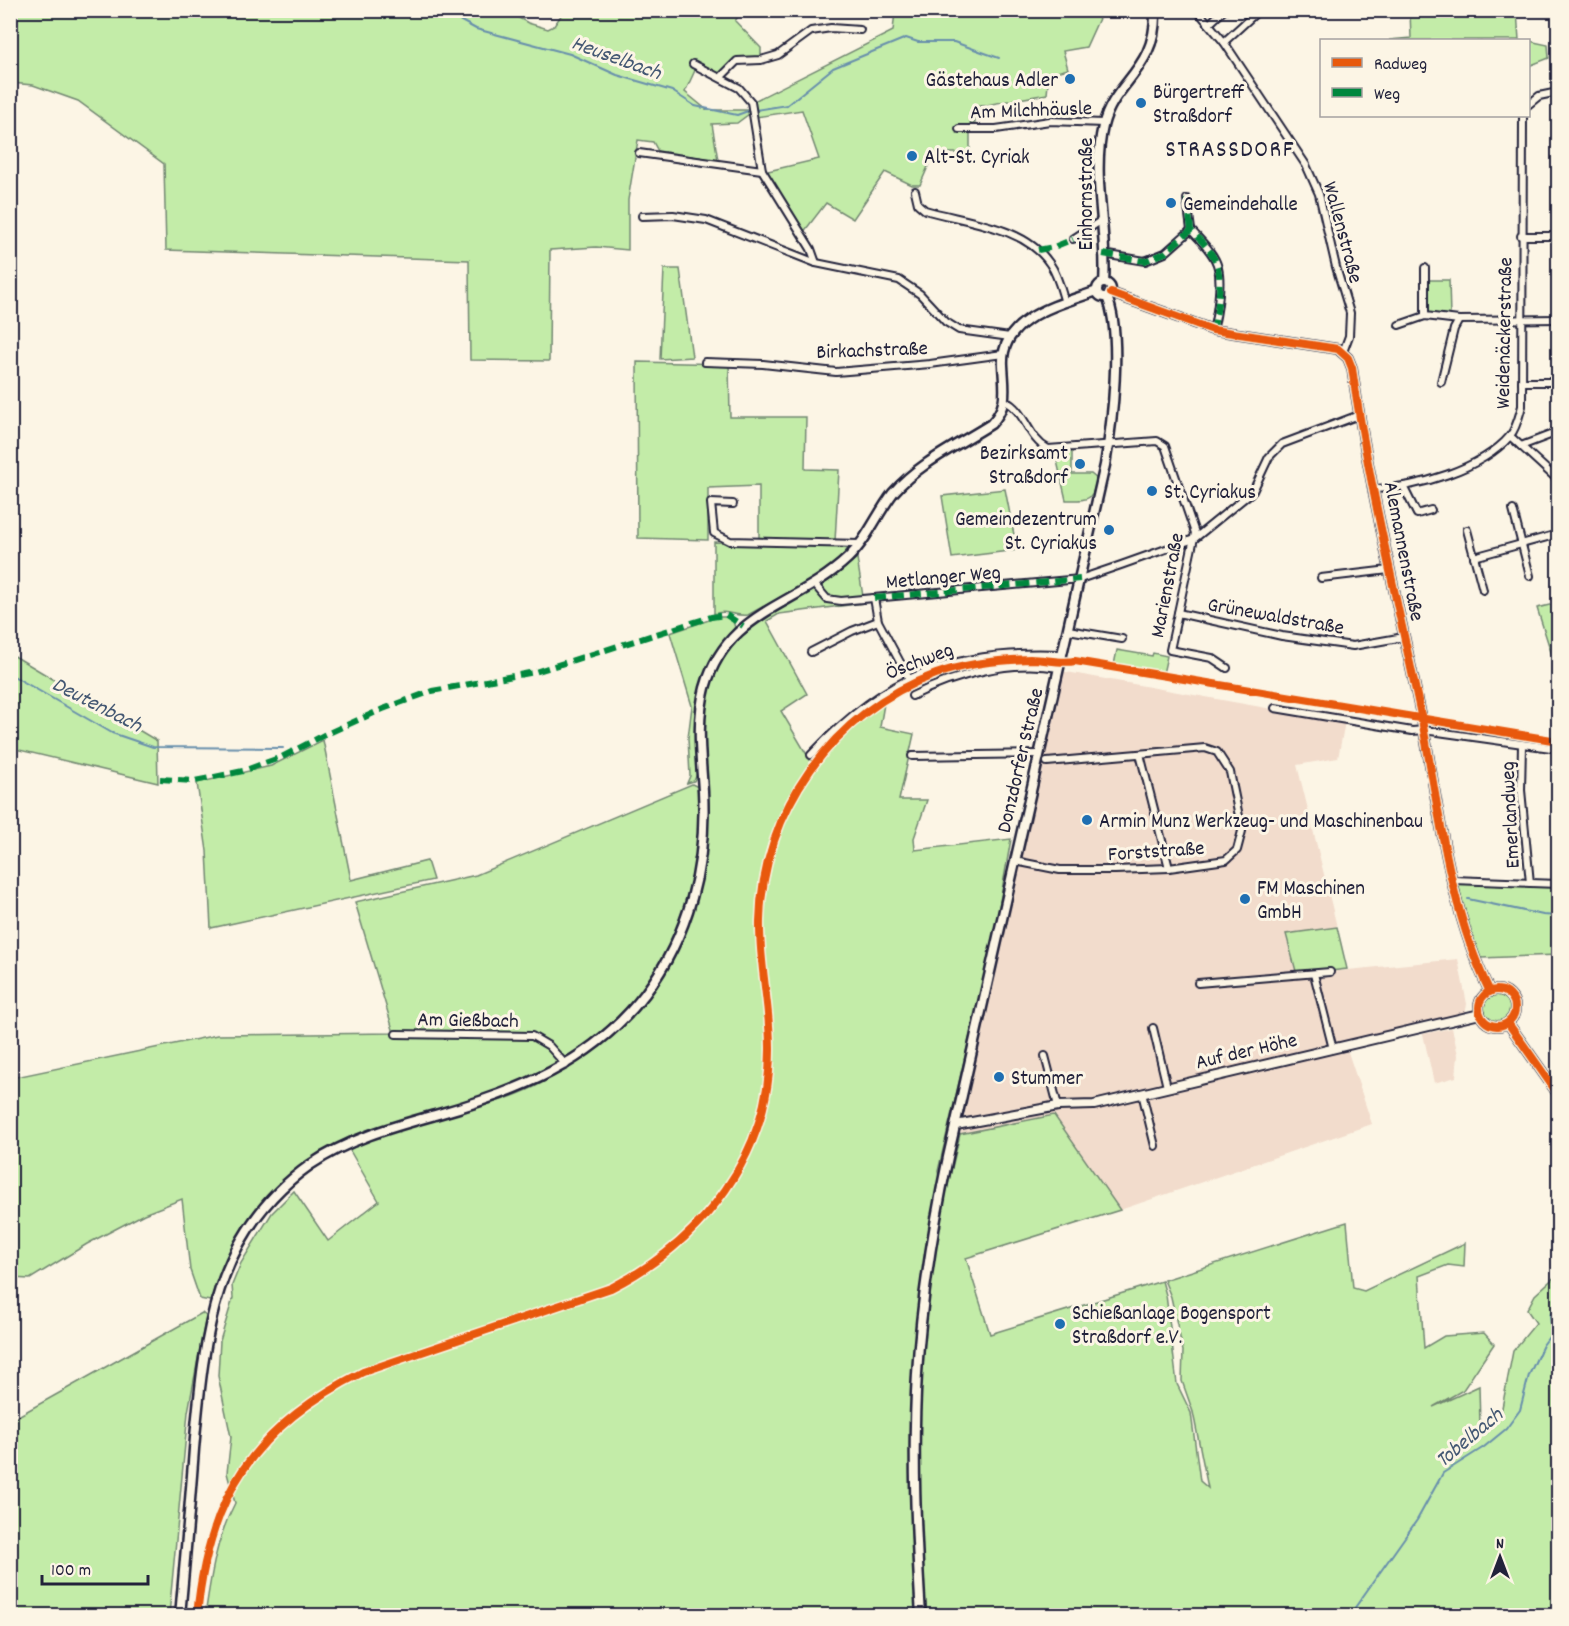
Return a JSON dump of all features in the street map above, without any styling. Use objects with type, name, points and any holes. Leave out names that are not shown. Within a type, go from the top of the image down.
[{"type":"main road","name":"Einhornstraße","points":[[1104,283],[1099,148],[1103,123],[1151,47],[1155,10]]},
{"type":"main road","points":[[180,1616],[200,1383],[207,1335],[221,1280],[232,1254],[254,1219],[294,1177],[334,1150],[382,1131],[495,1097],[566,1065],[616,1026],[644,994],[674,947],[698,875],[703,838],[701,713],[706,688],[717,659],[743,626],[764,611],[814,585],[849,557],[860,544],[880,511],[905,480],[991,424],[998,416],[1005,401],[1003,354],[1010,338],[1029,319],[1097,291],[1104,283],[1110,286],[1109,295],[1101,297],[1097,291]]},
{"type":"main road","name":"Donzdorfer Straße","points":[[921,1616],[915,1480],[917,1374],[929,1261],[948,1157],[1080,579],[1108,444],[1115,371],[1109,295]]},
{"type":"street","name":"Wallenstraße","points":[[1197,10],[1224,42],[1295,146],[1319,194],[1336,267],[1350,313],[1349,336],[1343,352]]},
{"type":"street","points":[[1209,24],[1224,10]]},
{"type":"street","points":[[1224,42],[1259,10]]},
{"type":"street","points":[[721,77],[736,61],[761,60],[778,55],[811,31],[831,28],[860,30]]},
{"type":"street","points":[[693,64],[739,88],[751,102],[762,170],[811,249],[816,263]]},
{"type":"street","points":[[1530,103],[1539,96],[1558,92]]},
{"type":"street","name":"Weidenäckerstraße","points":[[1374,489],[1404,488],[1463,467],[1484,456],[1510,436],[1518,423],[1522,406],[1523,117]]},
{"type":"street","name":"Am Milchhäusle","points":[[959,129],[996,129],[1050,121],[1103,123]]},
{"type":"street","points":[[639,153],[762,170]]},
{"type":"street","points":[[915,191],[918,204],[925,210],[1011,234],[1033,245],[1052,265],[1065,303]]},
{"type":"street","points":[[1187,199],[1191,230],[1207,247],[1218,268],[1216,316],[1213,330]]},
{"type":"street","points":[[642,216],[673,215],[706,220],[816,263],[899,280],[920,294],[946,322],[959,330],[1010,338]]},
{"type":"street","points":[[1073,239],[1102,220]]},
{"type":"street","points":[[1103,254],[1145,261],[1165,253],[1191,230]]},
{"type":"street","points":[[1521,236],[1558,236]]},
{"type":"street","points":[[1425,268],[1425,316]]},
{"type":"street","points":[[1109,295],[1213,330],[1343,352]]},
{"type":"street","points":[[1399,325],[1425,316],[1459,320],[1558,319]]},
{"type":"street","points":[[1441,382],[1454,329],[1459,320]]},
{"type":"street","name":"Alemannenstraße","points":[[1343,352],[1352,368],[1389,570],[1424,730],[1453,880],[1467,937],[1490,992]]},
{"type":"street","name":"Birkachstraße","points":[[705,362],[763,364],[836,372],[930,364],[1003,354]]},
{"type":"street","points":[[1522,382],[1558,382]]},
{"type":"street","name":"Marienstraße","points":[[1005,401],[1015,405],[1034,438],[1048,449],[1157,441],[1165,446],[1194,524],[1194,539],[1170,651],[1212,658],[1227,668]]},
{"type":"street","points":[[1194,539],[1252,491],[1269,457],[1282,444],[1359,415]]},
{"type":"street","points":[[1521,446],[1558,432]]},
{"type":"street","points":[[1510,436],[1558,480]]},
{"type":"street","points":[[1404,488],[1417,514],[1431,510]]},
{"type":"street","points":[[734,504],[711,503],[714,533],[730,542],[860,544]]},
{"type":"street","points":[[1513,510],[1530,576]]},
{"type":"street","points":[[1467,530],[1483,590]]},
{"type":"street","points":[[1474,557],[1558,534]]},
{"type":"street","name":"Metlanger Weg","points":[[814,585],[830,601],[1080,579],[1194,539]]},
{"type":"street","points":[[1321,578],[1389,570]]},
{"type":"street","points":[[874,598],[879,621],[908,677]]},
{"type":"street","name":"Grünewaldstraße","points":[[1178,613],[1282,636],[1353,646],[1404,637]]},
{"type":"street","points":[[811,652],[852,630],[879,621]]},
{"type":"street","points":[[1068,630],[1122,639]]},
{"type":"street","name":"Öschweg","points":[[811,755],[866,704],[908,677],[978,656],[1062,654]]},
{"type":"street","points":[[912,696],[946,680],[982,672],[1021,667],[1059,668]]},
{"type":"street","points":[[1275,708],[1412,731],[1424,730],[1558,749]]},
{"type":"street","name":"Emerlandweg","points":[[1522,745],[1521,789],[1530,883]]},
{"type":"street","name":"Forststraße","points":[[1015,861],[1060,870],[1169,868],[1226,860],[1237,850],[1242,831],[1230,772],[1216,752],[1205,748],[1047,762]]},
{"type":"street","points":[[912,756],[1039,754]]},
{"type":"street","points":[[1140,754],[1169,868]]},
{"type":"street","points":[[1453,880],[1558,884]]},
{"type":"street","points":[[1198,983],[1330,972]]},
{"type":"street","points":[[1314,974],[1333,1049]]},
{"type":"street","points":[[1501,990],[1513,999],[1514,1014],[1508,1023],[1492,1025],[1480,1014],[1480,1003],[1490,992],[1501,990]]},
{"type":"street","name":"Auf der Höhe","points":[[956,1125],[1058,1106],[1094,1105],[1480,1014]]},
{"type":"street","points":[[1508,1023],[1558,1094]]},
{"type":"street","points":[[1153,1028],[1167,1087]]},
{"type":"street","name":"Am Gießbach","points":[[396,1034],[532,1036],[549,1046],[566,1065]]},
{"type":"street","points":[[1045,1056],[1058,1106]]},
{"type":"street","points":[[1142,1093],[1155,1146]]},
{"type":"shaded area","points":[[1061,671],[1345,722],[1338,758],[1297,765],[1337,927],[1286,934],[1298,975],[1458,959],[1467,1004],[1465,1015],[1345,1043],[1372,1124],[1120,1210],[1054,1115],[960,1134]]},
{"type":"shaded area","points":[[1452,1028],[1458,1055],[1456,1077],[1434,1083],[1423,1034]]},
{"type":"green space","points":[[505,10],[528,23],[548,29],[554,26],[564,11],[742,11],[735,21],[761,48],[761,57],[737,60],[718,74],[698,64],[685,92],[707,110],[747,110],[749,114],[737,123],[712,124],[718,160],[658,151],[653,142],[638,140],[628,200],[628,250],[596,247],[550,250],[549,361],[470,360],[469,260],[166,250],[164,164],[78,101],[33,85],[11,83],[10,11]]},
{"type":"green space","points":[[1079,10],[1101,14],[1086,47],[1063,51],[1068,69],[1049,74],[1047,94],[974,107],[975,123],[970,123],[970,153],[934,153],[920,185],[912,185],[885,172],[853,219],[826,203],[803,233],[764,172],[819,159],[802,110],[756,117],[754,101],[893,31],[895,11]]},
{"type":"green space","points":[[1410,11],[1517,11],[1519,39],[1400,39],[1411,38]]},
{"type":"green space","points":[[1530,41],[1548,45],[1549,58],[1530,66]]},
{"type":"green space","points":[[664,269],[680,269],[692,357],[660,359]]},
{"type":"green space","points":[[1425,280],[1449,280],[1450,317],[1425,316]]},
{"type":"green space","points":[[637,362],[729,364],[730,417],[806,417],[805,469],[839,470],[835,541],[759,539],[759,486],[708,488],[708,540],[638,538]]},
{"type":"green space","points":[[1065,449],[1072,449],[1072,474],[1091,474],[1097,479],[1093,492],[1088,498],[1066,500],[1057,461]]},
{"type":"green space","points":[[1005,489],[1017,550],[952,558],[942,496]]},
{"type":"green space","points":[[714,542],[844,544],[850,546],[840,558],[816,577],[748,615],[743,615],[723,612],[714,614]]},
{"type":"green space","points":[[857,558],[864,603],[779,614],[767,621],[807,694],[781,711],[810,760],[843,728],[880,700],[884,704],[880,727],[914,734],[899,800],[927,800],[914,838],[915,850],[1011,839],[995,930],[938,1171],[941,1190],[946,1193],[960,1134],[1054,1115],[1120,1210],[966,1258],[990,1334],[1162,1281],[1166,1295],[1177,1384],[1191,1413],[1200,1481],[1208,1488],[1193,1412],[1182,1381],[1183,1351],[1171,1297],[1164,1280],[1347,1222],[1353,1288],[1364,1291],[1465,1243],[1464,1267],[1448,1265],[1419,1276],[1424,1348],[1444,1336],[1484,1333],[1494,1344],[1463,1390],[1433,1407],[1479,1386],[1480,1426],[1501,1413],[1513,1351],[1536,1323],[1527,1310],[1535,1295],[1558,1274],[1558,1615],[205,1616],[219,1544],[235,1503],[227,1473],[231,1437],[218,1376],[220,1341],[233,1298],[232,1285],[241,1263],[272,1213],[294,1191],[328,1241],[379,1201],[349,1149],[384,1134],[483,1106],[534,1087],[571,1065],[593,1048],[651,990],[670,964],[682,941],[698,892],[705,841],[705,712],[713,675],[721,657],[733,641],[752,624],[822,585]]},
{"type":"green space","points":[[1558,603],[1558,674],[1537,608]]},
{"type":"green space","points":[[718,617],[731,617],[735,627],[722,644],[705,679],[697,714],[697,774],[694,781],[687,783],[690,776],[688,738],[692,706],[670,633]]},
{"type":"green space","points":[[1117,650],[1167,656],[1163,674],[1114,665]]},
{"type":"green space","points":[[11,654],[157,741],[158,783],[11,748]]},
{"type":"green space","points":[[323,740],[351,880],[427,861],[433,880],[211,928],[207,851],[197,783],[271,766]]},
{"type":"green space","points":[[692,784],[698,787],[698,834],[692,878],[681,918],[664,955],[642,990],[613,1021],[580,1049],[541,1075],[318,1156],[280,1185],[250,1218],[228,1257],[210,1301],[200,1299],[190,1270],[182,1199],[144,1214],[87,1244],[30,1279],[11,1278],[11,1078],[217,1035],[394,1033],[355,902],[476,875]]},
{"type":"green space","points":[[1458,884],[1558,887],[1558,955],[1481,958],[1475,955]]},
{"type":"green space","points":[[1337,927],[1347,969],[1297,975],[1286,934]]},
{"type":"green space","points":[[1497,993],[1503,994],[1511,1002],[1511,1014],[1503,1022],[1497,1023],[1491,1022],[1483,1014],[1482,1008],[1483,1002],[1491,994]]},
{"type":"green space","points":[[202,1313],[206,1316],[188,1412],[169,1615],[11,1615],[11,1420]]},
{"type":"waterway","name":"Heuselbach","points":[[441,10],[476,29],[570,54],[617,75],[672,91],[695,106],[737,115],[748,111]]},
{"type":"waterway","name":"Heuselbach","points":[[756,110],[787,105],[833,68],[906,38],[918,42],[954,42],[999,58]]},
{"type":"waterway","name":"Deutenbach","points":[[10,674],[112,733],[153,747],[283,748]]},
{"type":"waterway","points":[[1468,899],[1543,915],[1558,916]]},
{"type":"waterway","name":"Tobelbach","points":[[1349,1616],[1417,1520],[1443,1473],[1484,1447],[1506,1429],[1520,1410],[1529,1375],[1543,1345],[1552,1333],[1550,1316],[1558,1300]]},
{"type":"marked path","points":[[1187,199],[1191,230]]},
{"type":"marked path","points":[[1103,254],[1145,261],[1165,253],[1191,230],[1211,253],[1218,268],[1219,291],[1213,330]]},
{"type":"marked path","points":[[1038,250],[1054,247],[1073,239]]},
{"type":"marked path","points":[[874,598],[1080,579]]},
{"type":"marked path","points":[[160,779],[195,781],[243,771],[282,757],[324,735],[383,709],[432,691],[535,672],[711,617],[726,615],[743,626]]},
{"type":"cycle path","points":[[1111,293],[1213,330],[1338,349],[1348,358],[1352,368],[1375,499],[1421,715],[1446,856],[1464,926],[1490,992]]},
{"type":"cycle path","points":[[197,1616],[203,1573],[212,1534],[226,1500],[244,1469],[266,1441],[293,1416],[325,1393],[363,1372],[611,1288],[644,1269],[675,1246],[702,1219],[725,1190],[744,1158],[759,1123],[767,1086],[770,1031],[761,952],[760,921],[764,880],[774,841],[789,804],[810,770],[836,739],[865,713],[899,691],[936,674],[970,665],[1030,659],[1075,661],[1558,741]]},
{"type":"cycle path","points":[[1497,990],[1510,995],[1515,1008],[1510,1021],[1497,1026],[1484,1021],[1479,1008],[1484,995],[1497,990]]},
{"type":"cycle path","points":[[1508,1023],[1558,1094]]},
{"type":"place","name":"Gästehaus Adler","points":[[1070,79]]},
{"type":"place","name":"Bürgertreff Straßdorf","points":[[1141,103]]},
{"type":"place","name":"Alt-St. Cyriak","points":[[912,156]]},
{"type":"place","name":"Gemeindehalle","points":[[1171,203]]},
{"type":"place","name":"Bezirksamt Straßdorf","points":[[1080,464]]},
{"type":"place","name":"St. Cyriakus","points":[[1152,491]]},
{"type":"place","name":"Gemeindezentrum St. Cyriakus","points":[[1109,530]]},
{"type":"place","name":"Armin Munz Werkzeug- und Maschinenbau","points":[[1087,820]]},
{"type":"place","name":"FM Maschinen GmbH","points":[[1245,899]]},
{"type":"place","name":"Stummer","points":[[999,1077]]},
{"type":"place","name":"Schießanlage Bogensport Straßdorf e.V.","points":[[1060,1324]]},
{"type":"district","name":"STRASSDORF","points":[[1230,148]]}]
